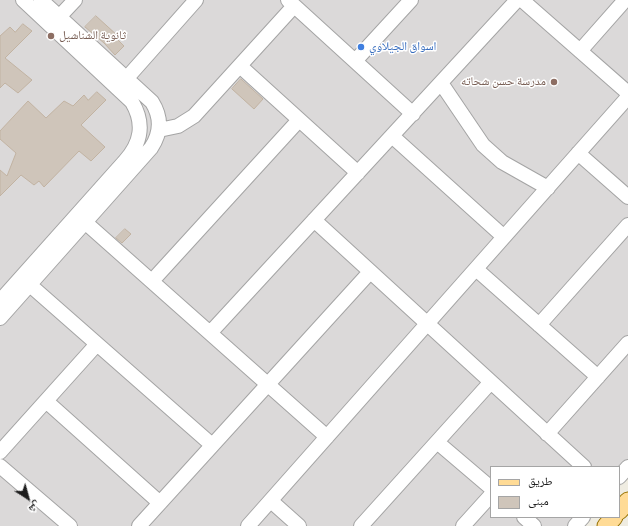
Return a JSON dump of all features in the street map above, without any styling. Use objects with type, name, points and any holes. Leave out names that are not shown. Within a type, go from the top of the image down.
[{"type":"main road","points":[[620,510],[628,501]]},
{"type":"main road","points":[[606,526],[613,518]]},
{"type":"street","points":[[0,301],[132,153],[140,133],[138,112],[132,102],[23,0]]},
{"type":"street","points":[[0,318],[86,223],[151,148],[159,130],[160,120],[158,110],[145,95],[41,0]]},
{"type":"street","points":[[59,17],[75,0]]},
{"type":"street","points":[[126,79],[196,0]]},
{"type":"street","points":[[355,61],[410,0]]},
{"type":"street","points":[[210,333],[517,0]]},
{"type":"street","points":[[522,0],[628,93]]},
{"type":"street","points":[[580,51],[625,0]]},
{"type":"street","points":[[159,130],[173,128],[186,122],[201,109],[240,66],[291,3],[413,114]]},
{"type":"street","points":[[240,66],[358,173]]},
{"type":"street","points":[[440,83],[483,145],[502,162],[548,188]]},
{"type":"street","points":[[248,526],[628,97]]},
{"type":"street","points":[[152,281],[299,120]]},
{"type":"street","points":[[392,136],[504,237]]},
{"type":"street","points":[[578,153],[628,197]]},
{"type":"street","points":[[314,220],[426,325],[583,466]]},
{"type":"street","points":[[86,223],[327,438]]},
{"type":"street","points":[[539,325],[628,225]]},
{"type":"street","points":[[476,269],[598,377]]},
{"type":"street","points":[[139,526],[370,272]]},
{"type":"street","points":[[30,285],[212,445]]},
{"type":"street","points":[[547,434],[628,343]]},
{"type":"street","points":[[0,452],[97,344]]},
{"type":"street","points":[[361,526],[490,383]]},
{"type":"street","points":[[46,401],[160,503]]},
{"type":"street","points":[[437,442],[490,487]]},
{"type":"street","points":[[0,466],[70,526]]},
{"type":"street","points":[[620,476],[628,467]]},
{"type":"street","points":[[463,526],[490,496]]},
{"type":"street","points":[[271,501],[299,526]]},
{"type":"street","points":[[525,518],[534,526]]},
{"type":"street","points":[[575,526],[583,518]]},
{"type":"shaded area","points":[[0,0],[628,0],[628,477],[620,486],[620,466],[490,466],[490,518],[591,518],[584,526],[0,526]]},
{"type":"building","points":[[96,16],[118,36],[116,38],[124,46],[115,55],[104,43],[85,27]]},
{"type":"building","points":[[23,24],[32,31],[5,58],[32,80],[18,93],[5,83],[0,88],[0,36],[10,27],[15,32]]},
{"type":"building","points":[[241,79],[263,99],[254,109],[232,89]]},
{"type":"building","points":[[97,92],[106,100],[81,125],[105,147],[91,161],[79,151],[44,187],[39,181],[34,185],[21,175],[0,196],[0,170],[7,176],[16,153],[0,139],[0,131],[28,101],[46,118],[64,101],[73,106],[84,95],[88,100]]},
{"type":"building","points":[[125,229],[131,234],[122,243],[116,238]]},
{"type":"place","name":"ثانوية الشناشيل","points":[[51,36]]},
{"type":"place","name":"اسواق الجيلاوي","points":[[361,47]]},
{"type":"place","name":"مدرسة حسن شحاته","points":[[554,82]]}]
